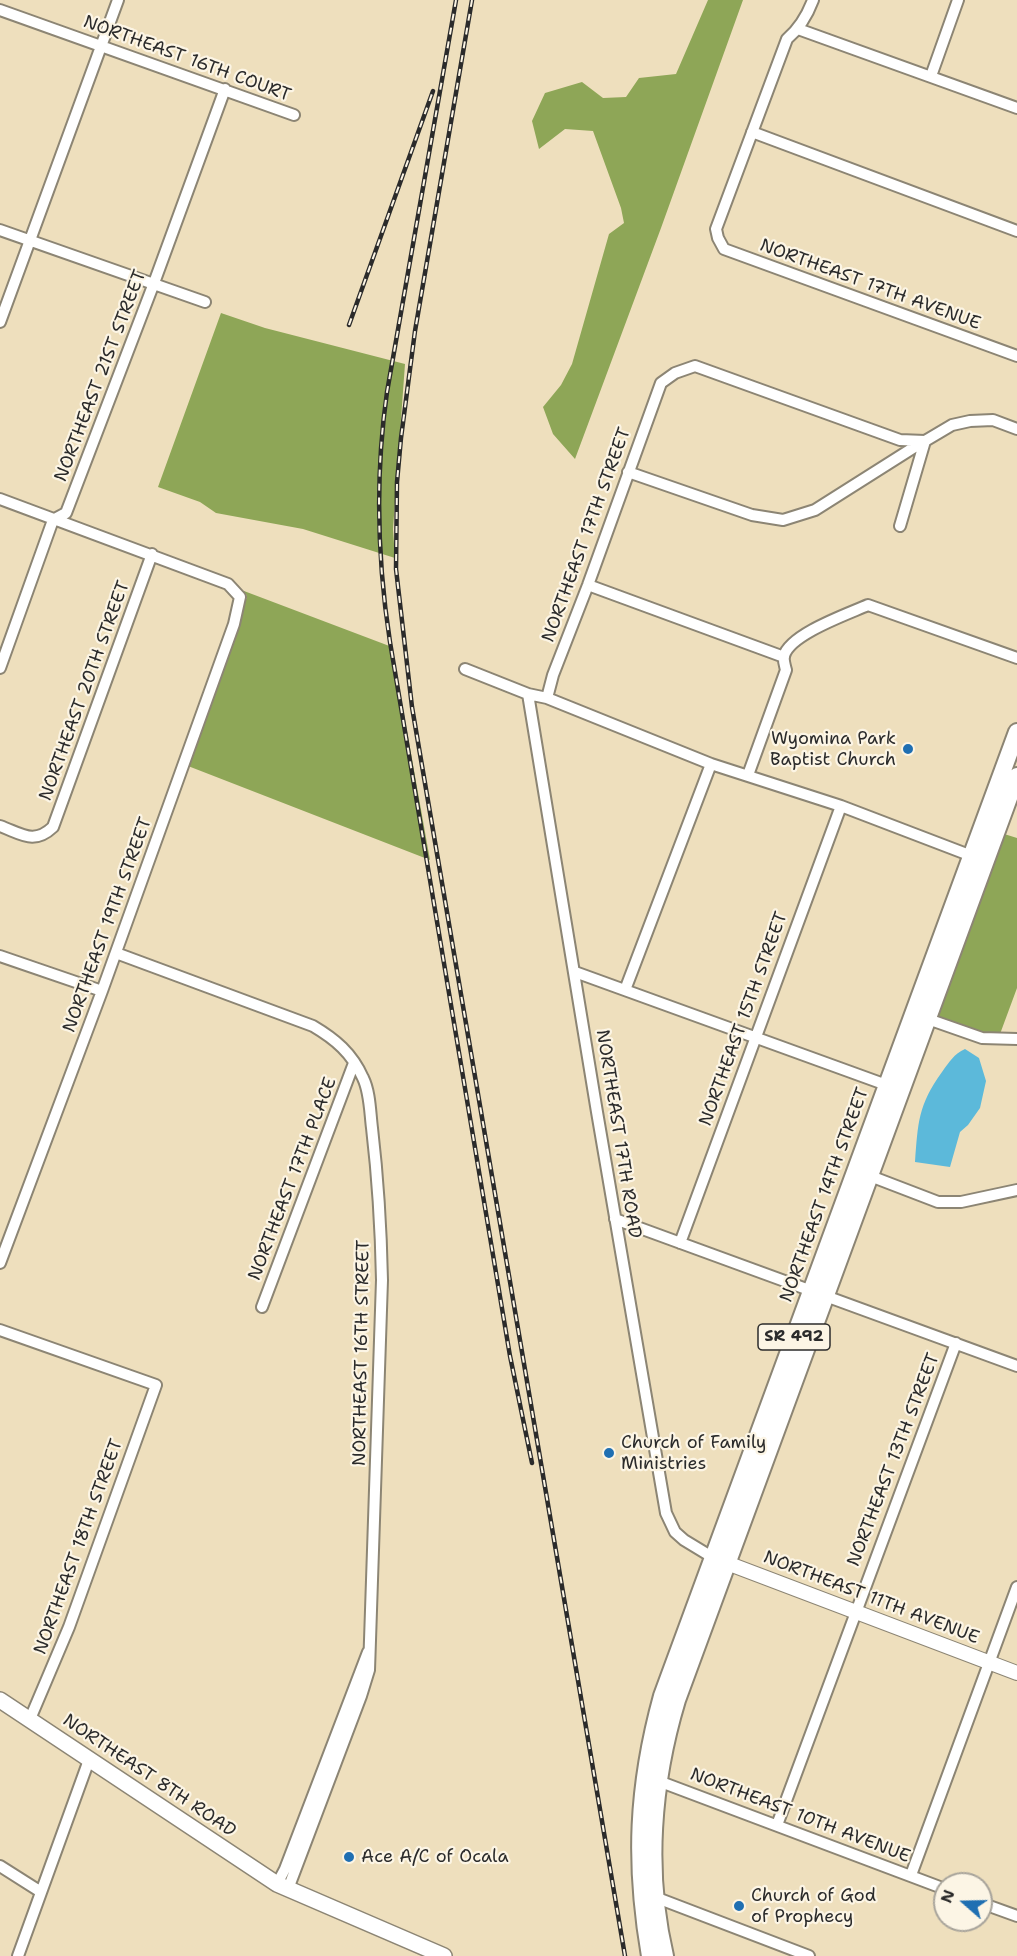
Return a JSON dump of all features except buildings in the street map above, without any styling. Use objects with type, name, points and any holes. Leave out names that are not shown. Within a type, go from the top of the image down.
[{"type":"main road","name":"NORTHEAST 14TH STREET","points":[[650,1956],[648,1895],[639,1836],[651,1778],[662,1696],[719,1560],[894,1087],[978,858],[1017,732]]},
{"type":"main road","name":"NORTHEAST 14TH STREET","points":[[978,858],[1017,776]]},
{"type":"main road","name":"NORTHEAST 8TH ROAD","points":[[0,1700],[282,1886],[444,1956]]},
{"type":"main road","name":"NORTHEAST 14TH STREET","points":[[648,1895],[665,1956]]},
{"type":"street","points":[[0,322],[118,0]]},
{"type":"street","points":[[813,0],[809,13],[798,29],[787,39],[752,132],[1017,231]]},
{"type":"street","points":[[931,76],[958,0]]},
{"type":"street","name":"NORTHEAST 16TH COURT","points":[[0,10],[294,115]]},
{"type":"street","points":[[798,29],[1017,108]]},
{"type":"street","name":"NORTHEAST 21ST STREET","points":[[0,668],[53,519],[66,513],[225,89]]},
{"type":"street","name":"NORTHEAST 17TH AVENUE","points":[[752,132],[717,229],[718,238],[724,249],[1017,356]]},
{"type":"street","points":[[0,230],[204,302]]},
{"type":"street","name":"NORTHEAST 17TH STREET","points":[[547,698],[553,675],[661,383],[675,373],[695,366],[900,440],[925,441]]},
{"type":"street","points":[[628,472],[752,515],[783,520],[815,510],[952,425],[993,420],[1017,429]]},
{"type":"street","points":[[900,526],[925,441]]},
{"type":"street","points":[[0,499],[152,554]]},
{"type":"street","name":"NORTHEAST 19TH STREET","points":[[0,1263],[116,953],[234,624],[240,597],[228,584],[152,554]]},
{"type":"street","name":"NORTHEAST 20TH STREET","points":[[0,826],[34,838],[44,836],[53,827],[152,554]]},
{"type":"street","points":[[588,585],[784,657]]},
{"type":"street","points":[[748,776],[786,670],[784,657],[792,644],[825,623],[868,605],[1017,658]]},
{"type":"street","points":[[465,669],[528,694],[547,698],[711,764],[841,806],[978,858]]},
{"type":"street","name":"NORTHEAST 17TH ROAD","points":[[528,694],[666,1513],[675,1532],[684,1540],[719,1560]]},
{"type":"street","points":[[625,990],[711,764]]},
{"type":"street","name":"NORTHEAST 15TH STREET","points":[[680,1243],[841,806]]},
{"type":"street","name":"NORTHEAST 16TH STREET","points":[[116,953],[312,1026],[338,1041],[364,1079],[369,1100],[381,1221],[380,1360],[369,1648],[340,1737],[304,1833],[285,1869],[282,1886]]},
{"type":"street","points":[[0,956],[102,991]]},
{"type":"street","points":[[575,972],[894,1087]]},
{"type":"street","points":[[920,1016],[982,1038],[1017,1039]]},
{"type":"street","name":"NORTHEAST 17TH PLACE","points":[[262,1306],[354,1062]]},
{"type":"street","points":[[862,1173],[938,1202],[961,1202],[1017,1191]]},
{"type":"street","points":[[615,1218],[1017,1366]]},
{"type":"street","name":"NORTHEAST 18TH STREET","points":[[0,1330],[156,1385],[69,1626],[30,1719]]},
{"type":"street","name":"NORTHEAST 13TH STREET","points":[[777,1825],[956,1343]]},
{"type":"street","name":"NORTHEAST 11TH AVENUE","points":[[719,1560],[1017,1673]]},
{"type":"street","points":[[911,1875],[1017,1587]]},
{"type":"street","points":[[18,1956],[89,1760]]},
{"type":"street","name":"NORTHEAST 10TH AVENUE","points":[[651,1778],[933,1884]]},
{"type":"street","points":[[0,1866],[41,1892]]},
{"type":"street","points":[[648,1895],[809,1956]]},
{"type":"street","points":[[993,1908],[1017,1917]]},
{"type":"green space","points":[[708,0],[743,0],[575,459],[553,434],[543,407],[561,385],[572,364],[609,234],[624,223],[621,208],[593,131],[565,129],[539,149],[532,121],[545,93],[582,82],[603,98],[626,97],[639,78],[676,74]]},
{"type":"green space","points":[[221,313],[265,328],[405,364],[393,529],[395,558],[303,529],[216,513],[200,502],[158,487]]},
{"type":"green space","points":[[244,591],[392,647],[430,860],[188,766],[239,626],[247,598]]},
{"type":"green space","points":[[1001,833],[1017,838],[1017,988],[1000,1034],[977,1032],[933,1016]]},
{"type":"water","points":[[965,1049],[979,1058],[986,1081],[980,1108],[960,1132],[950,1167],[915,1162],[919,1125],[928,1094],[949,1062]]},
{"type":"railway","points":[[456,0],[387,392],[379,486],[380,548],[390,642],[510,1356],[532,1463]]},
{"type":"railway","points":[[472,0],[415,331],[397,482],[396,569],[412,707],[625,1956]]},
{"type":"railway","points":[[349,325],[433,91]]},
{"type":"place","name":"Wyomina Park Baptist Church","points":[[908,749]]},
{"type":"place","name":"Church of Family Ministries","points":[[609,1453]]},
{"type":"place","name":"Ace A/C of Ocala","points":[[349,1857]]},
{"type":"place","name":"Church of God of Prophecy","points":[[739,1906]]}]
